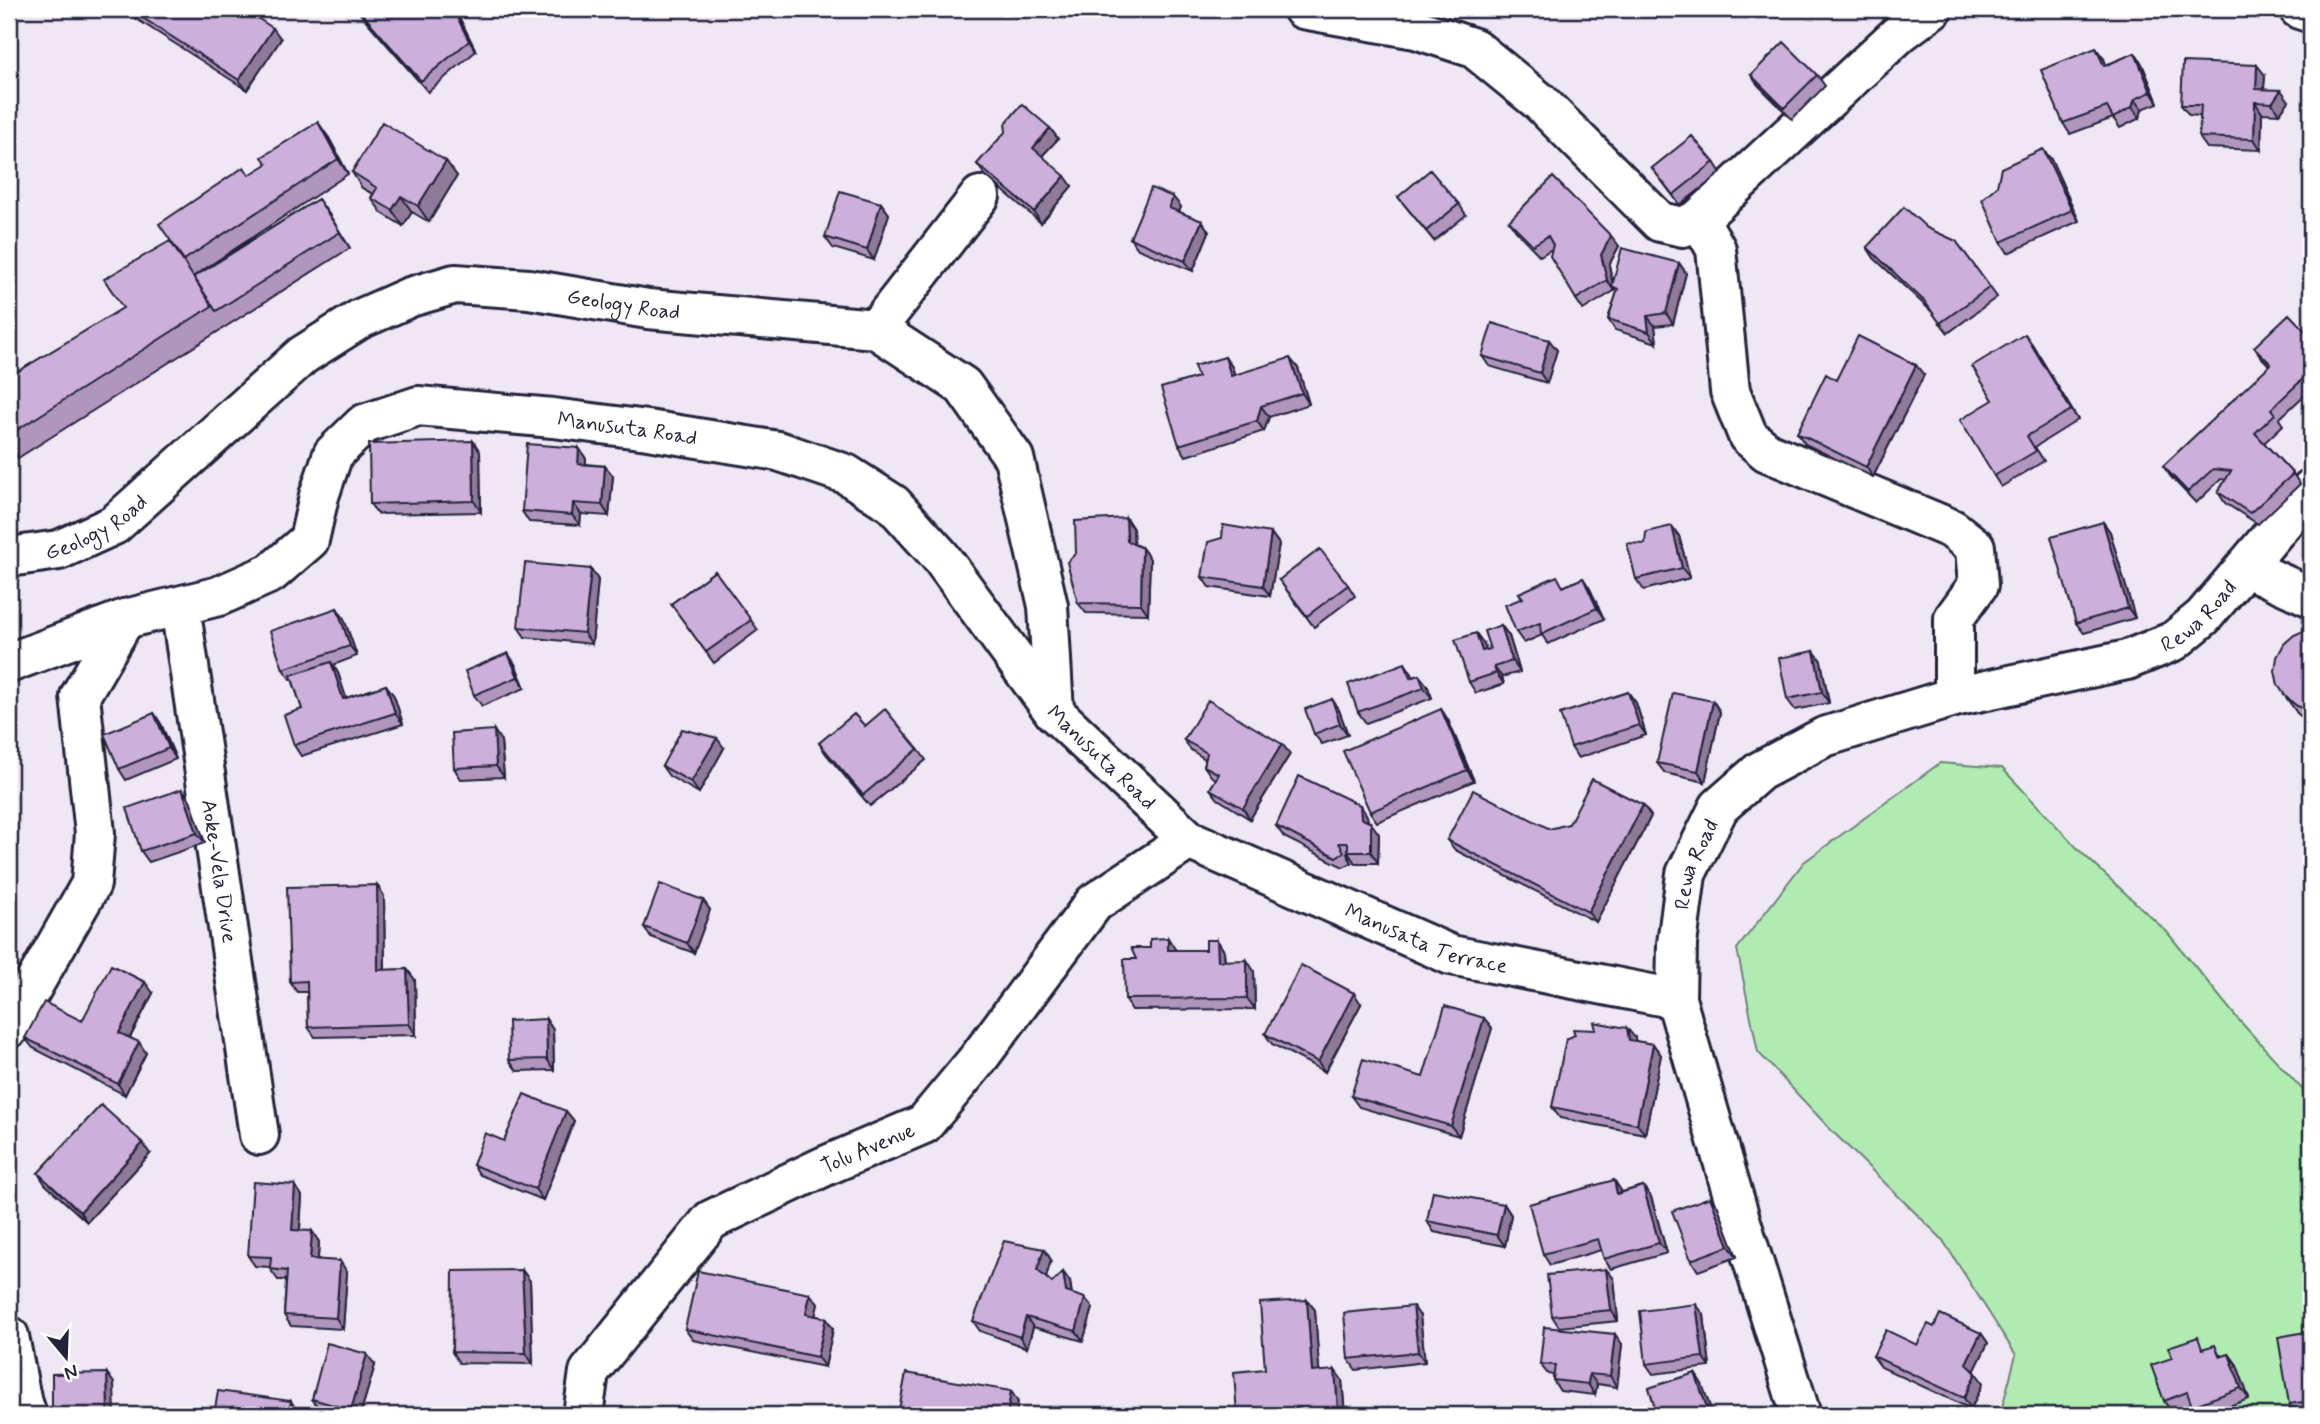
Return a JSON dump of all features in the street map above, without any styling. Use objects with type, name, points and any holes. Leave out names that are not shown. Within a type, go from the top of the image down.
[{"type":"street","points":[[1303,9],[1416,29],[1474,48],[1540,102],[1660,222],[1683,227],[1699,219],[1900,33],[1932,9]]},
{"type":"street","points":[[2299,9],[2311,13]]},
{"type":"street","points":[[876,328],[981,196]]},
{"type":"street","points":[[1699,219],[1716,249],[1730,391],[1748,436],[1768,452],[1952,529],[1975,547],[1978,585],[1954,618],[1954,697]]},
{"type":"street","name":"Geology Road","points":[[9,557],[59,550],[114,525],[303,355],[360,319],[410,297],[456,284],[528,289],[648,309],[876,328],[963,387],[1014,457],[1048,606],[1054,712]]},
{"type":"street","name":"Manusuta Road","points":[[9,663],[125,619],[219,596],[271,573],[309,540],[319,496],[333,454],[364,424],[418,406],[648,430],[778,451],[846,474],[893,504],[940,556],[1054,712],[1189,840]]},
{"type":"street","name":"Rewa Road","points":[[1801,1415],[1676,999],[1677,944],[1686,874],[1719,807],[1760,771],[1824,737],[1954,697],[2127,660],[2174,641],[2203,617],[2311,489]]},
{"type":"street","points":[[2245,567],[2311,597]]},
{"type":"street","name":"Aoke-Vela Drive","points":[[180,606],[259,1135]]},
{"type":"street","points":[[9,1028],[91,884],[96,833],[80,696],[125,619]]},
{"type":"street","name":"Manusata Terrace","points":[[1189,840],[1451,955],[1676,999]]},
{"type":"street","name":"Tolu Avenue","points":[[583,1415],[589,1372],[711,1220],[825,1166],[924,1124],[978,1059],[1094,903],[1189,840]]},
{"type":"street","points":[[9,1336],[20,1394],[27,1415]]},
{"type":"green space","points":[[1940,763],[2002,768],[2081,852],[2167,932],[2237,1018],[2311,1099],[2311,1415],[2000,1415],[2016,1355],[1942,1239],[1832,1131],[1758,1052],[1737,949],[1804,862]]},
{"type":"building","points":[[129,9],[243,9],[273,28],[239,80]]},
{"type":"building","points":[[358,9],[453,9],[469,41],[421,81]]},
{"type":"building","points":[[1784,42],[1817,75],[1784,108],[1751,75]]},
{"type":"building","points":[[2096,48],[2104,66],[2135,53],[2151,92],[2135,99],[2132,107],[2113,118],[2107,107],[2063,123],[2041,70]]},
{"type":"building","points":[[2183,62],[2257,65],[2256,89],[2281,90],[2272,103],[2255,102],[2254,139],[2199,137],[2201,105],[2181,105]]},
{"type":"building","points":[[1022,104],[1050,128],[1033,148],[1065,176],[1034,212],[977,164],[1006,131],[1005,124]]},
{"type":"building","points":[[318,122],[338,159],[184,260],[159,224],[244,167],[249,175],[267,164],[262,157]]},
{"type":"building","points":[[382,122],[446,161],[418,206],[401,196],[392,210],[371,198],[377,188],[352,172]]},
{"type":"building","points":[[1692,136],[1714,162],[1673,195],[1652,168]]},
{"type":"building","points":[[2043,149],[2072,210],[2001,242],[1982,199],[1997,186],[2001,168]]},
{"type":"building","points":[[1430,170],[1459,204],[1426,231],[1398,197]]},
{"type":"building","points":[[1553,177],[1611,236],[1601,255],[1607,280],[1576,299],[1550,256],[1553,245],[1548,236],[1533,245],[1509,221]]},
{"type":"building","points":[[1151,188],[1173,197],[1169,208],[1202,221],[1185,261],[1130,238]]},
{"type":"building","points":[[840,191],[881,203],[867,250],[825,237]]},
{"type":"building","points":[[318,199],[340,232],[216,311],[194,277]]},
{"type":"building","points":[[1904,207],[1927,228],[1956,241],[1990,287],[1940,323],[1925,302],[1867,247]]},
{"type":"building","points":[[170,241],[212,306],[9,435],[9,377],[123,308],[104,279]]},
{"type":"building","points":[[1622,248],[1679,263],[1666,313],[1647,316],[1649,332],[1608,319],[1618,289],[1612,286]]},
{"type":"building","points":[[2289,314],[2311,337],[2311,383],[2305,377],[2271,409],[2275,414],[2255,433],[2293,474],[2250,513],[2218,492],[2231,471],[2213,469],[2188,492],[2163,466],[2271,364],[2254,347]]},
{"type":"building","points":[[1492,323],[1549,340],[1540,373],[1482,356]]},
{"type":"building","points":[[2025,334],[2071,410],[2027,436],[2036,451],[1994,476],[1960,420],[1993,400],[1972,366]]},
{"type":"building","points":[[1858,336],[1916,365],[1866,467],[1797,433],[1826,374],[1836,380]]},
{"type":"building","points":[[1225,357],[1231,376],[1290,358],[1302,393],[1261,406],[1257,421],[1179,445],[1161,388],[1198,377],[1194,366]]},
{"type":"building","points":[[473,441],[474,501],[370,504],[369,444]]},
{"type":"building","points":[[527,444],[579,448],[578,464],[605,466],[602,505],[573,503],[572,515],[522,511]]},
{"type":"building","points":[[1126,518],[1127,541],[1142,548],[1141,604],[1078,603],[1067,562],[1076,553],[1075,521]]},
{"type":"building","points":[[2103,522],[2128,608],[2076,623],[2051,537]]},
{"type":"building","points":[[1223,525],[1271,533],[1263,586],[1202,577],[1208,542],[1222,538]]},
{"type":"building","points":[[1672,526],[1682,568],[1636,579],[1627,543],[1645,544],[1646,532]]},
{"type":"building","points":[[1320,549],[1348,585],[1307,616],[1279,580]]},
{"type":"building","points":[[525,563],[591,569],[584,633],[518,627]]},
{"type":"building","points":[[715,571],[751,620],[706,652],[671,604]]},
{"type":"building","points":[[1557,576],[1563,587],[1583,578],[1597,608],[1541,634],[1540,623],[1516,632],[1505,605],[1523,598],[1519,593]]},
{"type":"building","points":[[337,608],[350,646],[283,669],[270,631]]},
{"type":"building","points":[[1501,625],[1512,661],[1494,667],[1496,673],[1469,682],[1455,640],[1476,633],[1482,651],[1490,649],[1484,631]]},
{"type":"building","points":[[2311,629],[2311,710],[2297,706],[2286,697],[2278,685],[2275,671],[2277,657],[2284,644],[2294,635]]},
{"type":"building","points":[[1814,651],[1822,692],[1787,699],[1779,658]]},
{"type":"building","points":[[508,653],[518,677],[474,695],[465,671]]},
{"type":"building","points":[[331,662],[343,699],[386,685],[395,713],[294,745],[284,715],[302,709],[291,675]]},
{"type":"building","points":[[1405,663],[1410,678],[1419,675],[1424,688],[1358,712],[1348,684]]},
{"type":"building","points":[[1628,692],[1639,725],[1571,747],[1560,714]]},
{"type":"building","points":[[1673,693],[1713,701],[1698,771],[1657,763]]},
{"type":"building","points":[[1332,699],[1340,724],[1314,734],[1305,709]]},
{"type":"building","points":[[1208,700],[1282,744],[1243,808],[1210,789],[1219,774],[1204,766],[1207,753],[1184,740]]},
{"type":"building","points":[[885,709],[918,749],[863,795],[819,743],[854,714],[865,726]]},
{"type":"building","points":[[1441,709],[1467,770],[1370,812],[1343,751]]},
{"type":"building","points":[[154,713],[169,748],[119,769],[104,734]]},
{"type":"building","points":[[682,729],[717,738],[691,782],[662,766]]},
{"type":"building","points":[[494,730],[496,766],[454,768],[452,733]]},
{"type":"building","points":[[1299,776],[1360,805],[1361,818],[1371,823],[1371,852],[1348,852],[1348,843],[1339,843],[1344,852],[1336,857],[1276,826]]},
{"type":"building","points":[[1592,779],[1643,805],[1588,912],[1447,840],[1473,790],[1550,829],[1569,824]]},
{"type":"building","points":[[182,789],[197,833],[141,851],[127,808]]},
{"type":"building","points":[[660,884],[703,900],[687,943],[644,927]]},
{"type":"building","points":[[377,885],[378,970],[407,969],[409,1024],[308,1027],[307,981],[290,982],[287,887]]},
{"type":"building","points":[[1168,938],[1168,950],[1206,950],[1206,940],[1217,940],[1218,961],[1247,960],[1247,998],[1125,999],[1124,959],[1136,959],[1131,948],[1150,948],[1150,939]]},
{"type":"building","points":[[111,965],[145,982],[119,1033],[139,1042],[118,1084],[25,1038],[44,1002],[82,1021]]},
{"type":"building","points":[[1301,965],[1354,993],[1318,1062],[1265,1034]]},
{"type":"building","points":[[1445,1006],[1484,1018],[1451,1126],[1351,1096],[1363,1059],[1423,1077]]},
{"type":"building","points":[[546,1019],[547,1059],[509,1060],[508,1021]]},
{"type":"building","points":[[1594,1022],[1627,1028],[1629,1040],[1653,1044],[1637,1124],[1552,1107],[1566,1039],[1575,1035],[1573,1029],[1596,1030]]},
{"type":"building","points":[[524,1094],[566,1111],[535,1189],[473,1165],[485,1133],[504,1141]]},
{"type":"building","points":[[101,1105],[143,1143],[80,1212],[38,1173]]},
{"type":"building","points":[[1614,1180],[1617,1194],[1643,1186],[1659,1243],[1604,1259],[1598,1239],[1543,1254],[1529,1204]]},
{"type":"building","points":[[253,1182],[295,1185],[292,1230],[312,1231],[310,1259],[340,1261],[336,1318],[284,1315],[287,1271],[270,1269],[271,1257],[248,1256]]},
{"type":"building","points":[[1433,1191],[1504,1204],[1497,1235],[1427,1221]]},
{"type":"building","points":[[1710,1197],[1729,1246],[1691,1260],[1672,1211]]},
{"type":"building","points":[[1004,1241],[1044,1249],[1037,1270],[1052,1283],[1063,1272],[1066,1292],[1085,1298],[1076,1331],[1026,1317],[1020,1337],[973,1321]]},
{"type":"building","points":[[1606,1269],[1611,1310],[1552,1316],[1547,1275]]},
{"type":"building","points":[[522,1270],[526,1353],[452,1352],[453,1271]]},
{"type":"building","points":[[698,1271],[810,1294],[806,1314],[826,1318],[817,1357],[685,1329]]},
{"type":"building","points":[[1307,1300],[1312,1372],[1335,1370],[1338,1410],[1237,1415],[1234,1372],[1265,1369],[1260,1303]]},
{"type":"building","points":[[1696,1304],[1703,1357],[1646,1364],[1640,1311]]},
{"type":"building","points":[[1413,1306],[1418,1352],[1348,1359],[1344,1313]]},
{"type":"building","points":[[1940,1314],[1981,1333],[1966,1363],[1976,1373],[1964,1398],[1873,1356],[1886,1330],[1917,1345],[1928,1324],[1934,1327]]},
{"type":"building","points":[[1544,1327],[1615,1334],[1610,1376],[1589,1374],[1588,1384],[1553,1380],[1555,1365],[1540,1364]]},
{"type":"building","points":[[2311,1331],[2311,1401],[2289,1404],[2278,1337]]},
{"type":"building","points":[[2198,1337],[2202,1349],[2215,1345],[2220,1357],[2229,1354],[2241,1388],[2192,1406],[2187,1392],[2164,1401],[2151,1365],[2172,1358],[2168,1347]]},
{"type":"building","points":[[327,1343],[367,1354],[351,1410],[312,1399]]},
{"type":"building","points":[[107,1373],[108,1415],[52,1415],[52,1374]]},
{"type":"building","points":[[906,1373],[1011,1391],[1007,1415],[898,1415]]},
{"type":"building","points":[[1695,1373],[1709,1414],[1657,1415],[1649,1388]]},
{"type":"building","points":[[218,1391],[291,1401],[289,1415],[214,1415]]}]
